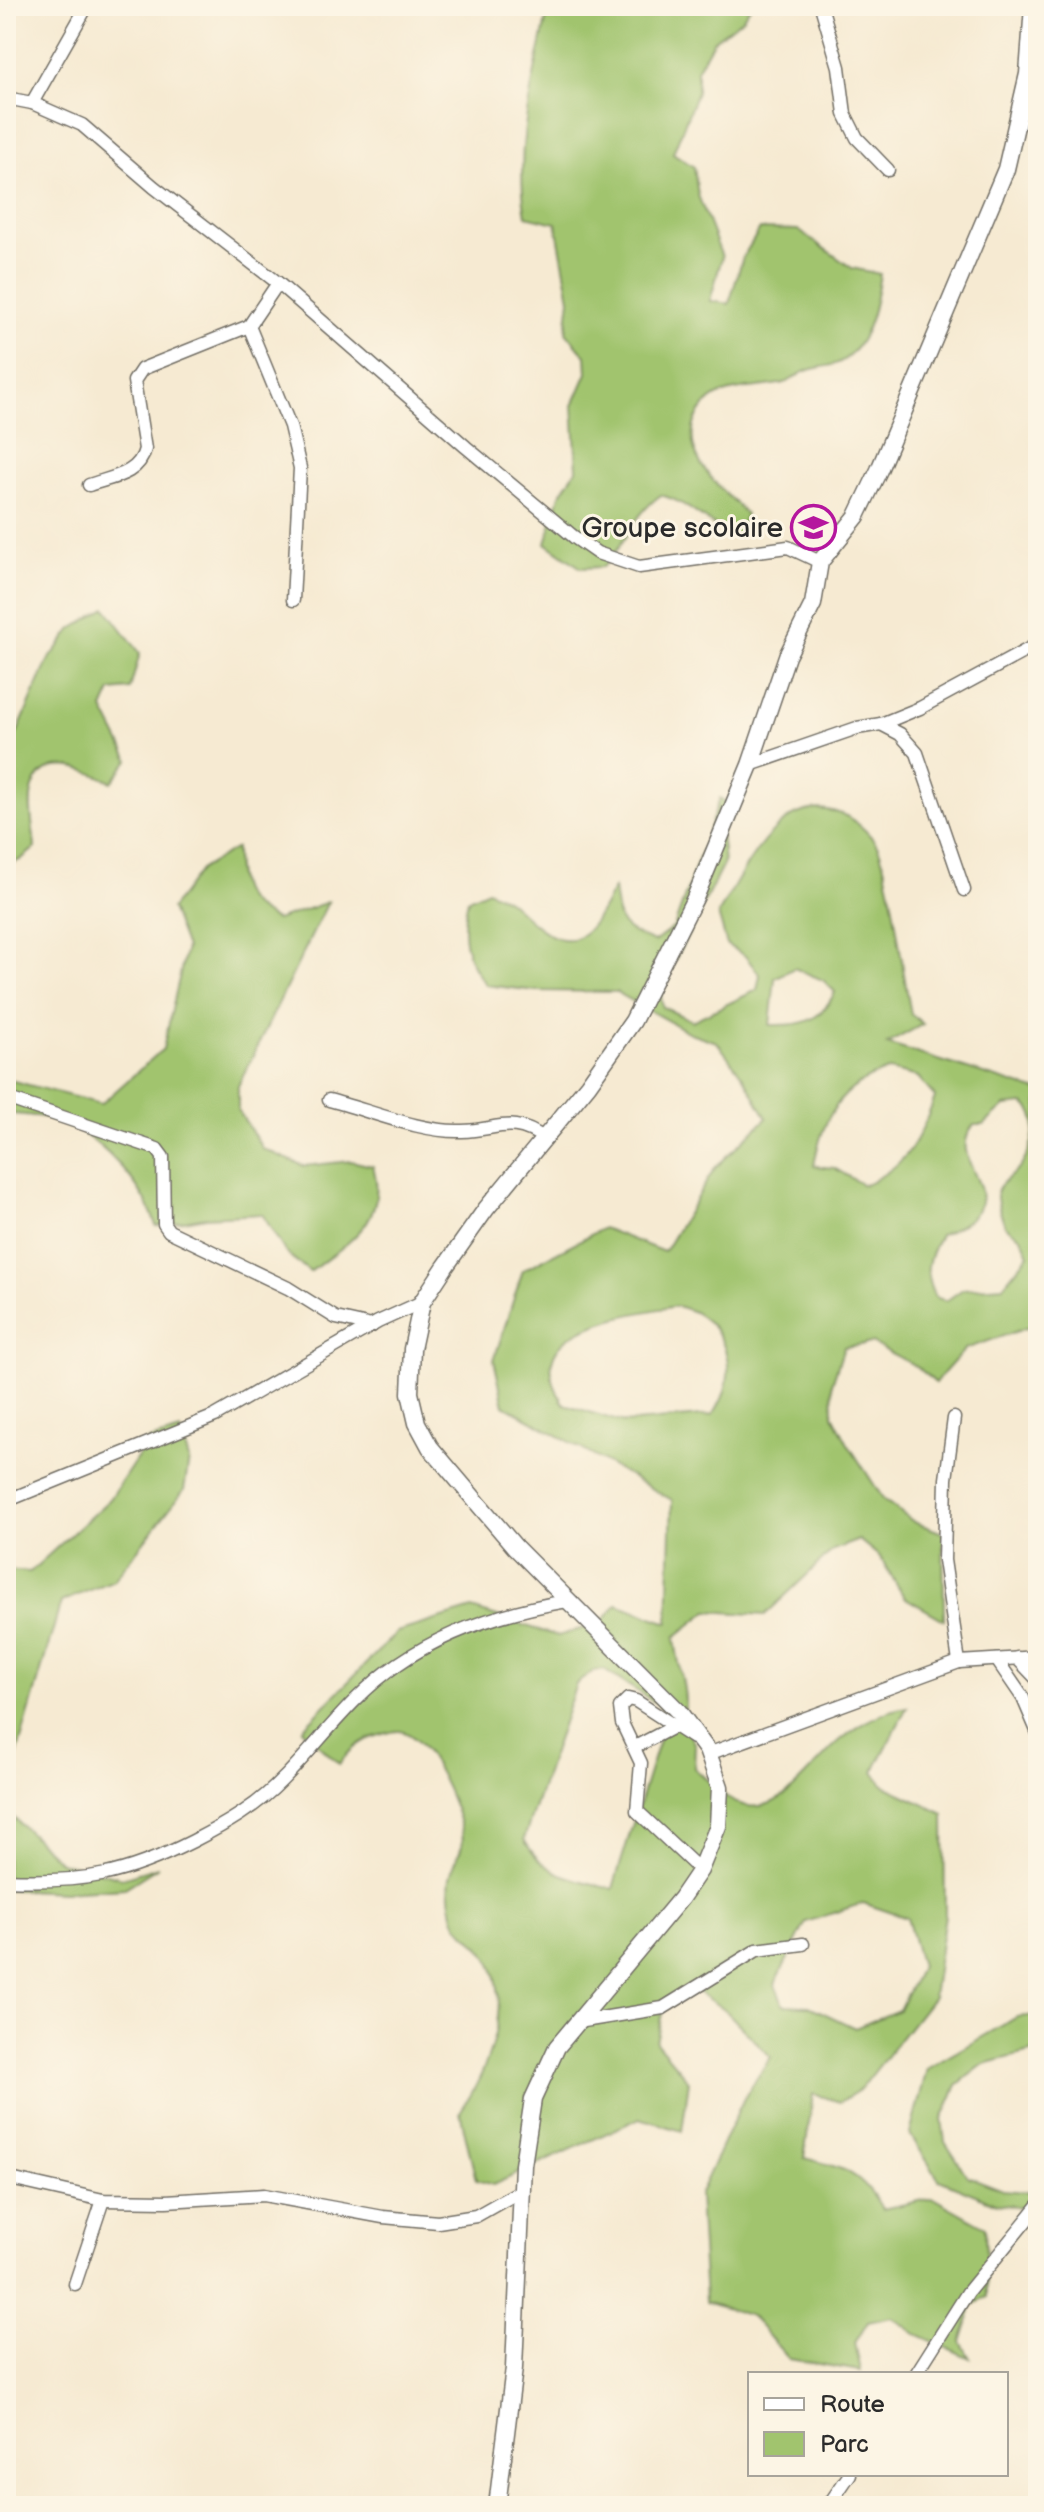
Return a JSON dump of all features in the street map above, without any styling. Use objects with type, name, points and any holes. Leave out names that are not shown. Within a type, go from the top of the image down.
[{"type":"main road","points":[[497,2506],[514,2368],[522,2190],[526,2134],[533,2099],[544,2069],[575,2023],[672,1910],[700,1870],[712,1846],[721,1807],[720,1787],[708,1752],[679,1712],[515,1547],[430,1447],[417,1423],[410,1370],[422,1302],[486,1209],[545,1139],[633,1021],[695,898],[750,765],[787,656],[813,604],[820,562],[857,516],[879,470],[1006,169],[1028,74],[1033,6]]},
{"type":"street","points":[[32,103],[87,6]]},
{"type":"street","points":[[821,6],[839,67],[845,114],[857,138],[888,170]]},
{"type":"street","points":[[6,98],[32,103],[82,125],[154,187],[278,283],[466,447],[597,553],[639,567],[788,547],[820,562]]},
{"type":"street","points":[[89,485],[137,468],[143,458],[145,449],[134,381],[142,369],[249,326],[278,283]]},
{"type":"street","points":[[249,326],[290,426],[300,468],[300,528],[293,600]]},
{"type":"street","points":[[750,765],[857,728],[881,724],[920,708],[1038,644]]},
{"type":"street","points":[[881,724],[900,734],[917,753],[964,890]]},
{"type":"street","points":[[6,1098],[157,1149],[163,1157],[164,1224],[169,1231],[288,1288],[336,1318],[372,1326]]},
{"type":"street","points":[[329,1100],[446,1131],[507,1124],[528,1126],[545,1139]]},
{"type":"street","points":[[6,1501],[215,1416],[372,1326],[422,1302]]},
{"type":"street","points":[[954,1418],[946,1479],[944,1560],[959,1662]]},
{"type":"street","points":[[6,1880],[58,1882],[96,1878],[161,1859],[255,1806],[363,1691],[399,1663],[485,1621],[567,1601]]},
{"type":"street","points":[[700,1870],[637,1811],[642,1778],[635,1747],[619,1713],[623,1701],[636,1701],[677,1725],[708,1752],[959,1662],[1038,1657]]},
{"type":"street","points":[[1017,1658],[1038,1680]]},
{"type":"street","points":[[997,1660],[1023,1698],[1038,1733]]},
{"type":"street","points":[[635,1747],[677,1725]]},
{"type":"street","points":[[575,2023],[663,2008],[757,1950],[803,1944]]},
{"type":"street","points":[[6,2178],[103,2200],[166,2201],[264,2195],[383,2217],[438,2222],[476,2216],[522,2190]]},
{"type":"street","points":[[75,2284],[103,2200]]},
{"type":"street","points":[[917,2372],[968,2292],[1038,2206]]},
{"type":"street","points":[[828,2506],[849,2476]]},
{"type":"green space","points":[[549,6],[751,6],[742,19],[714,40],[697,70],[697,92],[673,153],[694,167],[698,195],[722,257],[710,301],[729,304],[743,257],[760,229],[798,230],[852,268],[880,274],[874,306],[863,337],[846,359],[806,371],[784,383],[719,395],[708,402],[697,417],[693,445],[698,459],[715,483],[746,514],[737,537],[661,495],[644,511],[603,567],[581,568],[546,543],[560,495],[577,469],[573,405],[587,373],[586,356],[566,332],[570,299],[556,223],[526,216],[523,190],[527,111]]},
{"type":"green space","points":[[106,608],[140,653],[130,689],[111,691],[103,709],[129,760],[112,782],[67,767],[46,771],[38,778],[31,797],[35,848],[20,860],[6,865],[6,759],[48,661],[72,629]]},
{"type":"green space","points":[[720,798],[728,804],[721,832],[724,863],[671,968],[661,997],[663,1007],[692,1021],[757,990],[760,975],[745,956],[727,945],[718,914],[754,855],[768,836],[785,821],[804,812],[825,810],[848,817],[867,832],[880,852],[894,911],[911,1014],[923,1024],[887,1044],[1038,1091],[1038,1324],[965,1349],[935,1383],[914,1365],[872,1343],[844,1347],[832,1384],[833,1415],[884,1500],[914,1522],[943,1533],[944,1620],[904,1597],[880,1557],[859,1540],[833,1550],[765,1615],[708,1611],[675,1637],[684,1690],[683,1722],[695,1745],[694,1768],[737,1803],[753,1807],[782,1797],[850,1733],[881,1715],[907,1707],[874,1771],[884,1786],[944,1814],[945,1915],[933,1997],[861,2089],[840,2102],[813,2094],[804,2158],[850,2173],[867,2187],[882,2209],[933,2198],[985,2227],[987,2297],[972,2307],[961,2342],[970,2358],[916,2334],[892,2317],[868,2322],[855,2343],[861,2371],[789,2359],[751,2316],[705,2302],[699,2195],[745,2096],[771,2057],[725,2010],[696,1991],[663,2008],[656,2042],[689,2081],[682,2131],[640,2118],[493,2185],[476,2180],[460,2112],[489,2055],[495,2034],[498,1991],[494,1970],[484,1952],[462,1929],[453,1914],[449,1882],[463,1838],[454,1806],[431,1758],[410,1735],[400,1731],[388,1732],[366,1740],[339,1764],[302,1729],[397,1632],[472,1609],[558,1636],[601,1623],[617,1604],[668,1623],[672,1500],[504,1405],[494,1360],[523,1270],[603,1228],[664,1252],[715,1168],[767,1118],[744,1078],[717,1042],[690,1033],[616,992],[536,991],[486,985],[468,954],[464,923],[468,899],[488,890],[508,900],[548,934],[570,939],[581,935],[592,925],[614,888],[619,918],[633,933],[654,942],[674,927]],"holes":[[[794,968],[823,980],[835,992],[817,1016],[801,1023],[770,1025],[775,978]],[[889,1070],[918,1077],[935,1097],[924,1126],[910,1150],[891,1170],[863,1185],[834,1168],[814,1166],[822,1132],[829,1118],[836,1105],[858,1084]],[[1023,1104],[1033,1116],[1034,1132],[1025,1159],[1019,1169],[1000,1185],[997,1193],[1005,1226],[1021,1237],[1029,1254],[1003,1286],[963,1289],[946,1301],[935,1297],[928,1266],[940,1235],[966,1221],[979,1208],[982,1195],[967,1154],[966,1140],[974,1125],[984,1125],[1005,1106]],[[676,1306],[694,1312],[708,1322],[725,1350],[728,1366],[722,1400],[712,1415],[624,1423],[564,1404],[552,1378],[553,1357],[564,1341],[582,1330],[630,1315]],[[604,1670],[659,1705],[666,1717],[613,1888],[573,1879],[550,1868],[531,1851],[524,1839],[576,1684],[594,1671]],[[863,1903],[907,1918],[921,1966],[899,2010],[855,2028],[809,2006],[783,2005],[775,1984],[806,1922]]]},
{"type":"green space","points":[[236,848],[242,892],[264,914],[276,920],[328,902],[238,1086],[238,1110],[263,1149],[304,1166],[351,1161],[373,1166],[375,1202],[370,1216],[351,1240],[310,1272],[286,1253],[262,1214],[206,1217],[156,1226],[133,1181],[82,1132],[46,1117],[6,1113],[6,1079],[101,1104],[163,1049],[186,948],[171,909],[200,870]]},
{"type":"green space","points":[[181,1431],[189,1460],[184,1490],[114,1580],[61,1602],[8,1785],[12,1816],[60,1862],[122,1878],[158,1867],[125,1888],[63,1892],[6,1889],[6,1570],[30,1572],[110,1499],[149,1440]]},
{"type":"green space","points":[[1038,2015],[1038,2050],[984,2064],[957,2085],[942,2119],[945,2142],[967,2176],[1003,2190],[1028,2192],[1038,2182],[1038,2209],[997,2204],[939,2180],[910,2134],[927,2069],[1017,2017]]},
{"type":"place","name":"Groupe scolaire","points":[[814,527]]}]
